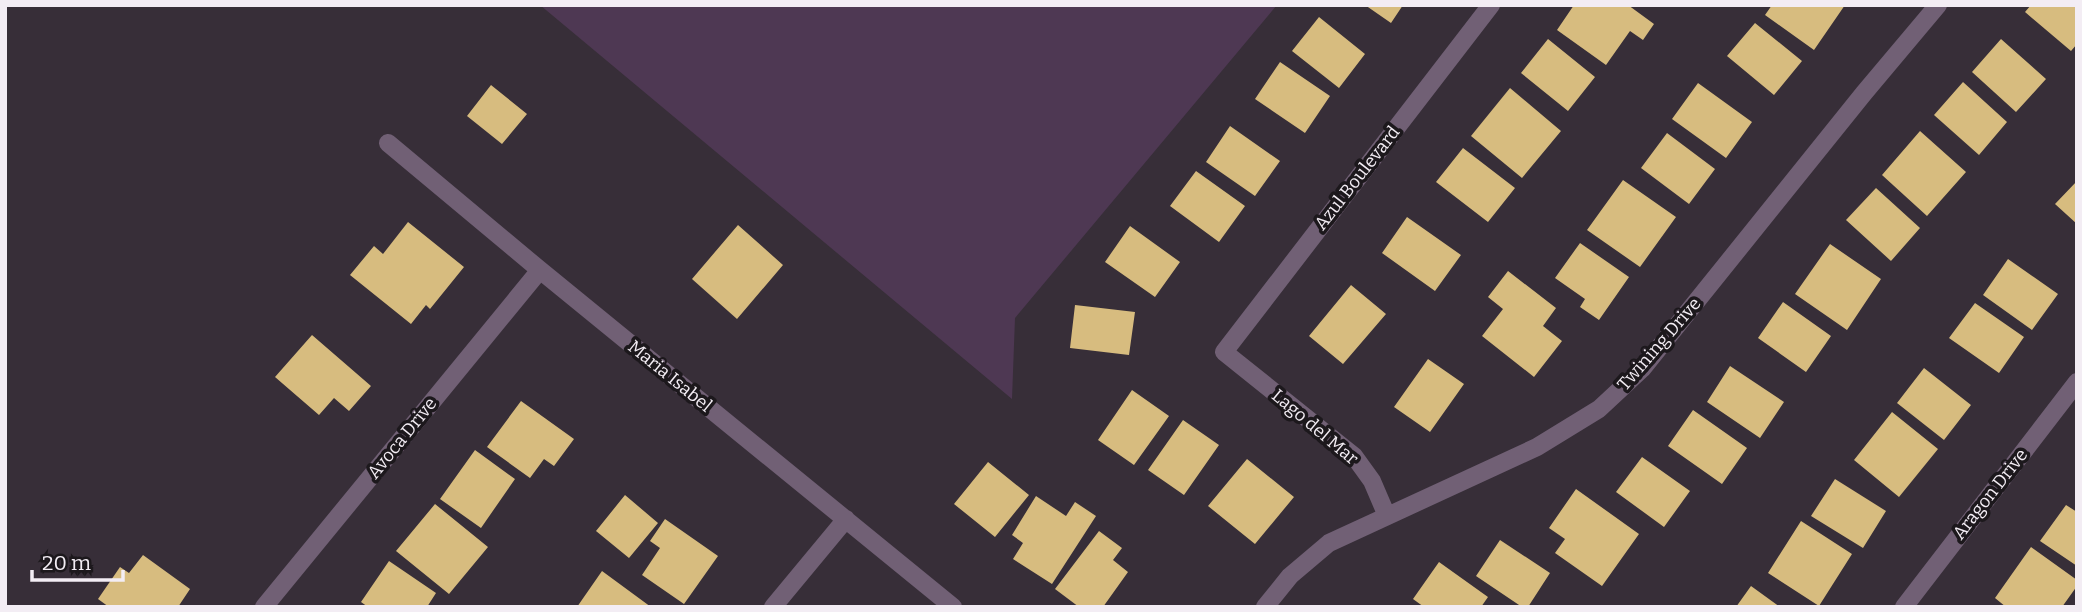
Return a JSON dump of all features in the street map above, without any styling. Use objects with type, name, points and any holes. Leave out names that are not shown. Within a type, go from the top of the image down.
[{"type":"street","name":"Azul Boulevard","points":[[1224,352],[1491,5]]},
{"type":"street","name":"Twining Drive","points":[[1265,607],[1290,576],[1329,543],[1537,447],[1599,409],[1642,369],[1938,5]]},
{"type":"street","name":"Maria Isabel","points":[[388,143],[953,607]]},
{"type":"street","name":"Avoca Drive","points":[[264,607],[540,270]]},
{"type":"street","name":"Lago del Mar","points":[[1224,352],[1354,456],[1373,481],[1387,516]]},
{"type":"street","name":"Aragon Drive","points":[[1904,607],[2077,382]]},
{"type":"street","points":[[774,607],[846,519]]},
{"type":"shaded area","points":[[540,5],[1277,5],[1015,318],[1012,399]]},
{"type":"building","points":[[1365,5],[1403,5],[1391,23]]},
{"type":"building","points":[[1574,5],[1628,5],[1654,24],[1643,40],[1630,31],[1606,65],[1557,30]]},
{"type":"building","points":[[1772,5],[1845,5],[1814,50],[1765,15]]},
{"type":"building","points":[[2031,5],[2077,5],[2077,44],[2071,51],[2025,12]]},
{"type":"building","points":[[1319,17],[1365,54],[1339,88],[1292,51]]},
{"type":"building","points":[[1755,23],[1802,61],[1774,95],[1727,56]]},
{"type":"building","points":[[1548,39],[1595,77],[1568,111],[1521,73]]},
{"type":"building","points":[[2001,39],[2046,79],[2016,112],[1972,72]]},
{"type":"building","points":[[1280,62],[1330,96],[1305,133],[1255,99]]},
{"type":"building","points":[[1963,82],[2007,122],[1979,155],[1934,115]]},
{"type":"building","points":[[1698,83],[1752,122],[1726,158],[1672,119]]},
{"type":"building","points":[[491,85],[527,114],[502,144],[467,116]]},
{"type":"building","points":[[1510,88],[1561,131],[1522,178],[1471,136]]},
{"type":"building","points":[[1230,126],[1280,161],[1255,196],[1206,162]]},
{"type":"building","points":[[1920,131],[1966,172],[1927,216],[1882,175]]},
{"type":"building","points":[[1667,133],[1715,169],[1689,204],[1641,168]]},
{"type":"building","points":[[1463,148],[1515,188],[1488,222],[1436,182]]},
{"type":"building","points":[[1196,171],[1245,206],[1219,242],[1170,206]]},
{"type":"building","points":[[1623,180],[1676,217],[1640,267],[1587,230]]},
{"type":"building","points":[[2077,181],[2077,224],[2055,204]]},
{"type":"building","points":[[1876,188],[1920,228],[1891,261],[1846,220]]},
{"type":"building","points":[[1407,217],[1461,255],[1435,291],[1382,253]]},
{"type":"building","points":[[408,222],[464,267],[430,309],[426,305],[411,324],[350,275],[374,246],[383,254]]},
{"type":"building","points":[[738,225],[783,265],[737,319],[692,279]]},
{"type":"building","points":[[1130,226],[1180,262],[1155,297],[1105,262]]},
{"type":"building","points":[[1580,243],[1629,277],[1599,320],[1580,307],[1585,299],[1555,278]]},
{"type":"building","points":[[1830,244],[1881,279],[1847,330],[1795,294]]},
{"type":"building","points":[[2008,259],[2058,294],[2032,330],[1983,295]]},
{"type":"building","points":[[1508,271],[1556,308],[1543,326],[1562,341],[1534,377],[1482,336],[1503,309],[1488,297]]},
{"type":"building","points":[[1351,285],[1386,314],[1343,364],[1309,336]]},
{"type":"building","points":[[1783,302],[1831,336],[1806,372],[1758,338]]},
{"type":"building","points":[[1975,303],[2024,337],[1999,373],[1949,338]]},
{"type":"building","points":[[1075,305],[1135,312],[1129,355],[1070,348]]},
{"type":"building","points":[[312,335],[371,386],[349,411],[334,398],[319,415],[275,377]]},
{"type":"building","points":[[1428,359],[1464,384],[1430,432],[1394,407]]},
{"type":"building","points":[[1730,366],[1784,402],[1760,438],[1707,402]]},
{"type":"building","points":[[1924,368],[1971,405],[1944,440],[1897,403]]},
{"type":"building","points":[[1132,390],[1169,416],[1134,465],[1098,440]]},
{"type":"building","points":[[521,401],[574,439],[554,466],[544,459],[530,478],[487,447]]},
{"type":"building","points":[[1693,410],[1747,448],[1722,484],[1668,446]]},
{"type":"building","points":[[1892,412],[1938,449],[1899,497],[1854,460]]},
{"type":"building","points":[[1183,420],[1219,445],[1184,495],[1148,470]]},
{"type":"building","points":[[475,450],[515,479],[481,528],[440,499]]},
{"type":"building","points":[[1642,457],[1690,491],[1664,527],[1616,492]]},
{"type":"building","points":[[1247,459],[1294,497],[1255,544],[1208,506]]},
{"type":"building","points":[[988,462],[1029,495],[995,537],[954,504]]},
{"type":"building","points":[[1835,479],[1886,511],[1863,548],[1811,516]]},
{"type":"building","points":[[1576,489],[1639,534],[1602,586],[1555,553],[1565,539],[1549,528]]},
{"type":"building","points":[[625,495],[658,523],[629,558],[596,531]]},
{"type":"building","points":[[1036,496],[1066,516],[1075,502],[1096,516],[1052,584],[1013,559],[1023,543],[1012,535]]},
{"type":"building","points":[[435,504],[488,547],[449,594],[396,551]]},
{"type":"building","points":[[2066,505],[2077,512],[2077,566],[2040,541]]},
{"type":"building","points":[[665,519],[718,556],[684,604],[642,575],[660,548],[650,541]]},
{"type":"building","points":[[1801,521],[1852,554],[1819,606],[1768,573]]},
{"type":"building","points":[[1099,531],[1122,548],[1113,560],[1128,572],[1103,607],[1079,607],[1055,589]]},
{"type":"building","points":[[1500,540],[1550,573],[1528,607],[1522,607],[1476,576]]},
{"type":"building","points":[[2031,547],[2077,580],[2077,586],[2062,607],[2006,607],[1995,598]]},
{"type":"building","points":[[143,555],[190,589],[178,607],[109,607],[98,599],[120,567],[129,573]]},
{"type":"building","points":[[389,561],[436,593],[427,607],[368,607],[361,602]]},
{"type":"building","points":[[1439,562],[1488,597],[1481,607],[1424,607],[1413,599]]},
{"type":"building","points":[[602,571],[651,607],[577,607]]},
{"type":"building","points":[[1751,586],[1780,607],[1736,607]]}]
